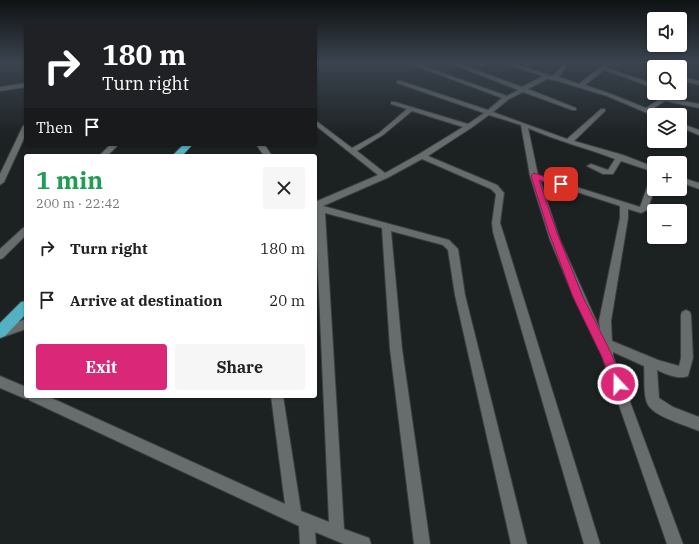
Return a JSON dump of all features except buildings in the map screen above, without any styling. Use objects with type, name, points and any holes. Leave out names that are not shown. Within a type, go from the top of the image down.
[{"type":"highway","points":[[179,154],[187,146]]},
{"type":"highway","points":[[0,332],[24,308]]},
{"type":"street","points":[[418,88],[524,124],[545,134],[568,142],[593,148],[647,167]]},
{"type":"street","points":[[481,88],[507,98]]},
{"type":"street","points":[[588,88],[647,110]]},
{"type":"street","points":[[318,206],[384,176],[422,156],[469,127],[507,98],[524,89],[574,109]]},
{"type":"street","points":[[650,108],[663,100]]},
{"type":"street","points":[[670,100],[699,106]]},
{"type":"street","points":[[393,103],[469,127]]},
{"type":"street","points":[[352,151],[381,134],[411,109]]},
{"type":"street","points":[[568,142],[603,110]]},
{"type":"street","points":[[317,124],[384,176]]},
{"type":"street","points":[[524,124],[528,154],[553,233],[578,297],[606,350],[675,544]]},
{"type":"street","points":[[687,128],[699,133]]},
{"type":"street","points":[[0,182],[24,130]]},
{"type":"street","points":[[104,154],[113,146]]},
{"type":"street","points":[[422,156],[494,187],[500,193],[496,223],[498,232],[592,544]]},
{"type":"street","points":[[591,166],[606,172],[610,172],[620,157]]},
{"type":"street","points":[[534,176],[638,210],[643,209],[648,196]]},
{"type":"street","points":[[687,182],[699,186]]},
{"type":"street","points":[[606,350],[605,321],[624,218],[624,205]]},
{"type":"street","points":[[318,206],[446,242],[453,249],[460,295],[519,544]]},
{"type":"street","points":[[318,206],[337,534]]},
{"type":"street","points":[[386,226],[396,349],[422,544]]},
{"type":"street","points":[[0,255],[24,232]]},
{"type":"street","points":[[606,350],[650,362],[675,371],[684,372],[687,358],[686,315]]},
{"type":"street","points":[[0,332],[24,325]]},
{"type":"street","points":[[650,362],[653,401],[656,405],[699,424]]},
{"type":"street","points":[[0,382],[24,392]]},
{"type":"street","points":[[37,398],[300,518],[363,544]]},
{"type":"street","points":[[277,398],[300,518],[308,544]]},
{"type":"route","points":[[561,184],[534,176],[553,233],[578,297],[607,356],[618,384]]}]
